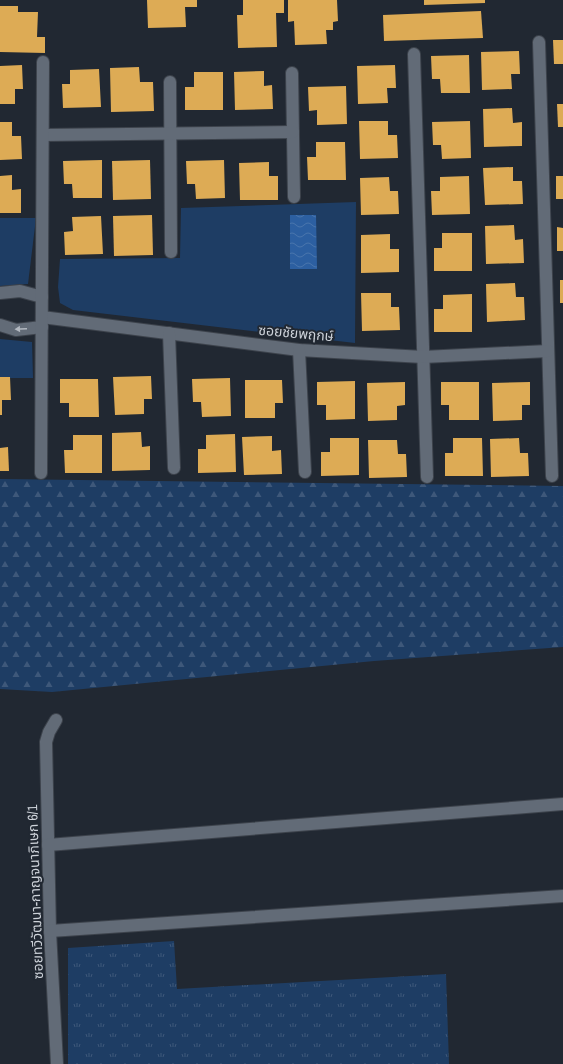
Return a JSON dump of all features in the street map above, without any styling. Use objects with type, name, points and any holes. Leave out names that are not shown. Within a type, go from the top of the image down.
[{"type":"street","points":[[539,42],[552,476]]},
{"type":"street","points":[[414,54],[427,477]]},
{"type":"street","points":[[42,472],[43,62]]},
{"type":"street","points":[[292,73],[294,197]]},
{"type":"street","points":[[170,82],[171,252]]},
{"type":"street","points":[[43,135],[293,132]]},
{"type":"street","points":[[0,293],[20,291],[42,298]]},
{"type":"street","name":"ซอยชัยพฤกษ์","points":[[0,325],[16,330],[42,322],[169,333],[299,350],[424,357],[548,351]]},
{"type":"street","points":[[169,333],[174,468]]},
{"type":"street","points":[[299,350],[305,472]]},
{"type":"street","name":"ซอยทวีวัฒนา-กาญจนาภิเษก 6/1","points":[[56,720],[49,732],[46,742],[50,931],[57,1064]]},
{"type":"street","points":[[48,844],[563,804]]},
{"type":"street","points":[[50,931],[563,896]]},
{"type":"green space","points":[[356,202],[355,343],[73,310],[60,303],[58,287],[60,259],[180,258],[181,208]]},
{"type":"green space","points":[[0,218],[36,218],[28,284],[0,286]]},
{"type":"green space","points":[[0,339],[32,342],[33,378],[0,378]]},
{"type":"green space","points":[[0,479],[563,486],[563,647],[374,661],[52,692],[0,689]]},
{"type":"green space","points":[[174,941],[177,989],[446,974],[449,1064],[68,1064],[68,948]]},
{"type":"water","points":[[290,215],[316,215],[317,269],[290,269]]},
{"type":"building","points":[[147,0],[197,0],[197,7],[185,7],[186,27],[148,28]]},
{"type":"building","points":[[243,0],[284,0],[284,13],[276,13],[277,47],[238,48],[237,15],[243,15]]},
{"type":"building","points":[[288,0],[337,0],[338,21],[333,22],[333,30],[326,30],[327,44],[295,45],[294,21],[288,22]]},
{"type":"building","points":[[424,0],[485,0],[485,3],[424,5]]},
{"type":"building","points":[[0,6],[18,6],[18,12],[38,12],[37,37],[45,37],[45,53],[0,52]]},
{"type":"building","points":[[481,11],[483,38],[384,41],[383,15]]},
{"type":"building","points":[[553,40],[563,40],[563,64],[554,64]]},
{"type":"building","points":[[519,51],[520,74],[511,74],[512,89],[482,90],[481,52]]},
{"type":"building","points":[[469,55],[470,93],[441,93],[440,79],[432,79],[431,56]]},
{"type":"building","points":[[22,65],[23,89],[15,89],[15,104],[0,104],[0,66]]},
{"type":"building","points":[[395,65],[396,88],[387,88],[388,103],[358,104],[357,66]]},
{"type":"building","points":[[139,67],[140,82],[153,82],[154,111],[111,112],[110,68]]},
{"type":"building","points":[[99,69],[101,107],[63,108],[62,84],[70,84],[70,70]]},
{"type":"building","points":[[264,71],[264,86],[272,85],[273,109],[235,110],[234,72]]},
{"type":"building","points":[[194,72],[223,72],[223,110],[185,110],[185,87],[194,87]]},
{"type":"building","points":[[346,86],[347,124],[317,125],[317,110],[309,111],[308,87]]},
{"type":"building","points":[[557,104],[563,104],[563,127],[558,127]]},
{"type":"building","points":[[512,108],[513,123],[522,122],[522,146],[484,147],[483,109]]},
{"type":"building","points":[[359,121],[388,121],[388,135],[397,135],[398,158],[360,159]]},
{"type":"building","points":[[470,121],[471,158],[442,159],[441,145],[433,145],[432,122]]},
{"type":"building","points":[[0,122],[12,122],[12,136],[21,136],[22,159],[0,160]]},
{"type":"building","points":[[316,142],[345,142],[346,180],[308,180],[307,157],[316,157]]},
{"type":"building","points":[[102,160],[102,198],[73,198],[72,184],[64,184],[63,161]]},
{"type":"building","points":[[150,160],[151,199],[113,200],[112,161]]},
{"type":"building","points":[[224,160],[225,198],[196,199],[195,184],[187,184],[186,161]]},
{"type":"building","points":[[269,162],[269,176],[278,176],[278,200],[240,200],[239,163]]},
{"type":"building","points":[[513,167],[513,181],[522,181],[523,204],[485,205],[483,168]]},
{"type":"building","points":[[12,175],[12,190],[21,189],[21,213],[0,213],[0,176]]},
{"type":"building","points":[[469,176],[470,214],[432,215],[431,191],[440,191],[440,177]]},
{"type":"building","points":[[556,176],[563,176],[563,199],[556,199]]},
{"type":"building","points":[[389,177],[390,191],[398,191],[399,214],[361,215],[360,178]]},
{"type":"building","points":[[152,215],[153,255],[114,256],[113,216]]},
{"type":"building","points":[[101,216],[103,254],[65,255],[64,232],[73,231],[72,217]]},
{"type":"building","points":[[514,225],[515,240],[523,239],[524,263],[486,264],[485,226]]},
{"type":"building","points":[[557,227],[563,228],[563,251],[557,251]]},
{"type":"building","points":[[442,233],[472,233],[472,271],[434,271],[434,248],[442,248]]},
{"type":"building","points":[[390,234],[390,249],[399,249],[399,272],[361,273],[361,235]]},
{"type":"building","points":[[560,280],[563,280],[563,303],[560,303]]},
{"type":"building","points":[[515,283],[516,297],[524,297],[525,320],[487,322],[486,284]]},
{"type":"building","points":[[361,293],[391,293],[391,307],[399,307],[400,330],[362,331]]},
{"type":"building","points":[[472,294],[472,332],[434,332],[434,309],[443,309],[443,295]]},
{"type":"building","points":[[151,376],[152,399],[144,399],[144,414],[115,415],[113,377]]},
{"type":"building","points":[[0,377],[10,377],[11,400],[2,400],[2,415],[0,415]]},
{"type":"building","points":[[230,378],[231,416],[202,417],[201,402],[193,402],[192,379]]},
{"type":"building","points":[[60,379],[98,379],[99,417],[69,417],[69,403],[60,403]]},
{"type":"building","points":[[245,380],[282,380],[283,403],[275,403],[275,418],[245,418]]},
{"type":"building","points":[[355,381],[355,419],[326,420],[326,405],[317,405],[317,382]]},
{"type":"building","points":[[405,382],[405,405],[397,406],[397,420],[368,421],[367,383]]},
{"type":"building","points":[[441,382],[479,382],[479,420],[449,420],[449,405],[441,405]]},
{"type":"building","points":[[530,382],[530,405],[522,405],[522,420],[493,421],[492,383]]},
{"type":"building","points":[[141,432],[142,447],[150,446],[150,470],[112,471],[112,433]]},
{"type":"building","points":[[235,434],[236,472],[198,473],[198,449],[206,449],[206,435]]},
{"type":"building","points":[[73,435],[102,435],[102,473],[65,473],[64,450],[73,450]]},
{"type":"building","points":[[272,436],[272,451],[281,450],[282,474],[244,475],[242,437]]},
{"type":"building","points":[[330,438],[359,438],[359,475],[321,476],[321,452],[330,452]]},
{"type":"building","points":[[453,438],[482,438],[483,476],[445,476],[445,453],[453,453]]},
{"type":"building","points":[[519,438],[520,453],[528,453],[529,476],[491,477],[490,439]]},
{"type":"building","points":[[368,440],[397,440],[398,454],[406,454],[407,477],[369,478]]},
{"type":"building","points":[[8,447],[9,471],[0,471],[0,448]]}]
